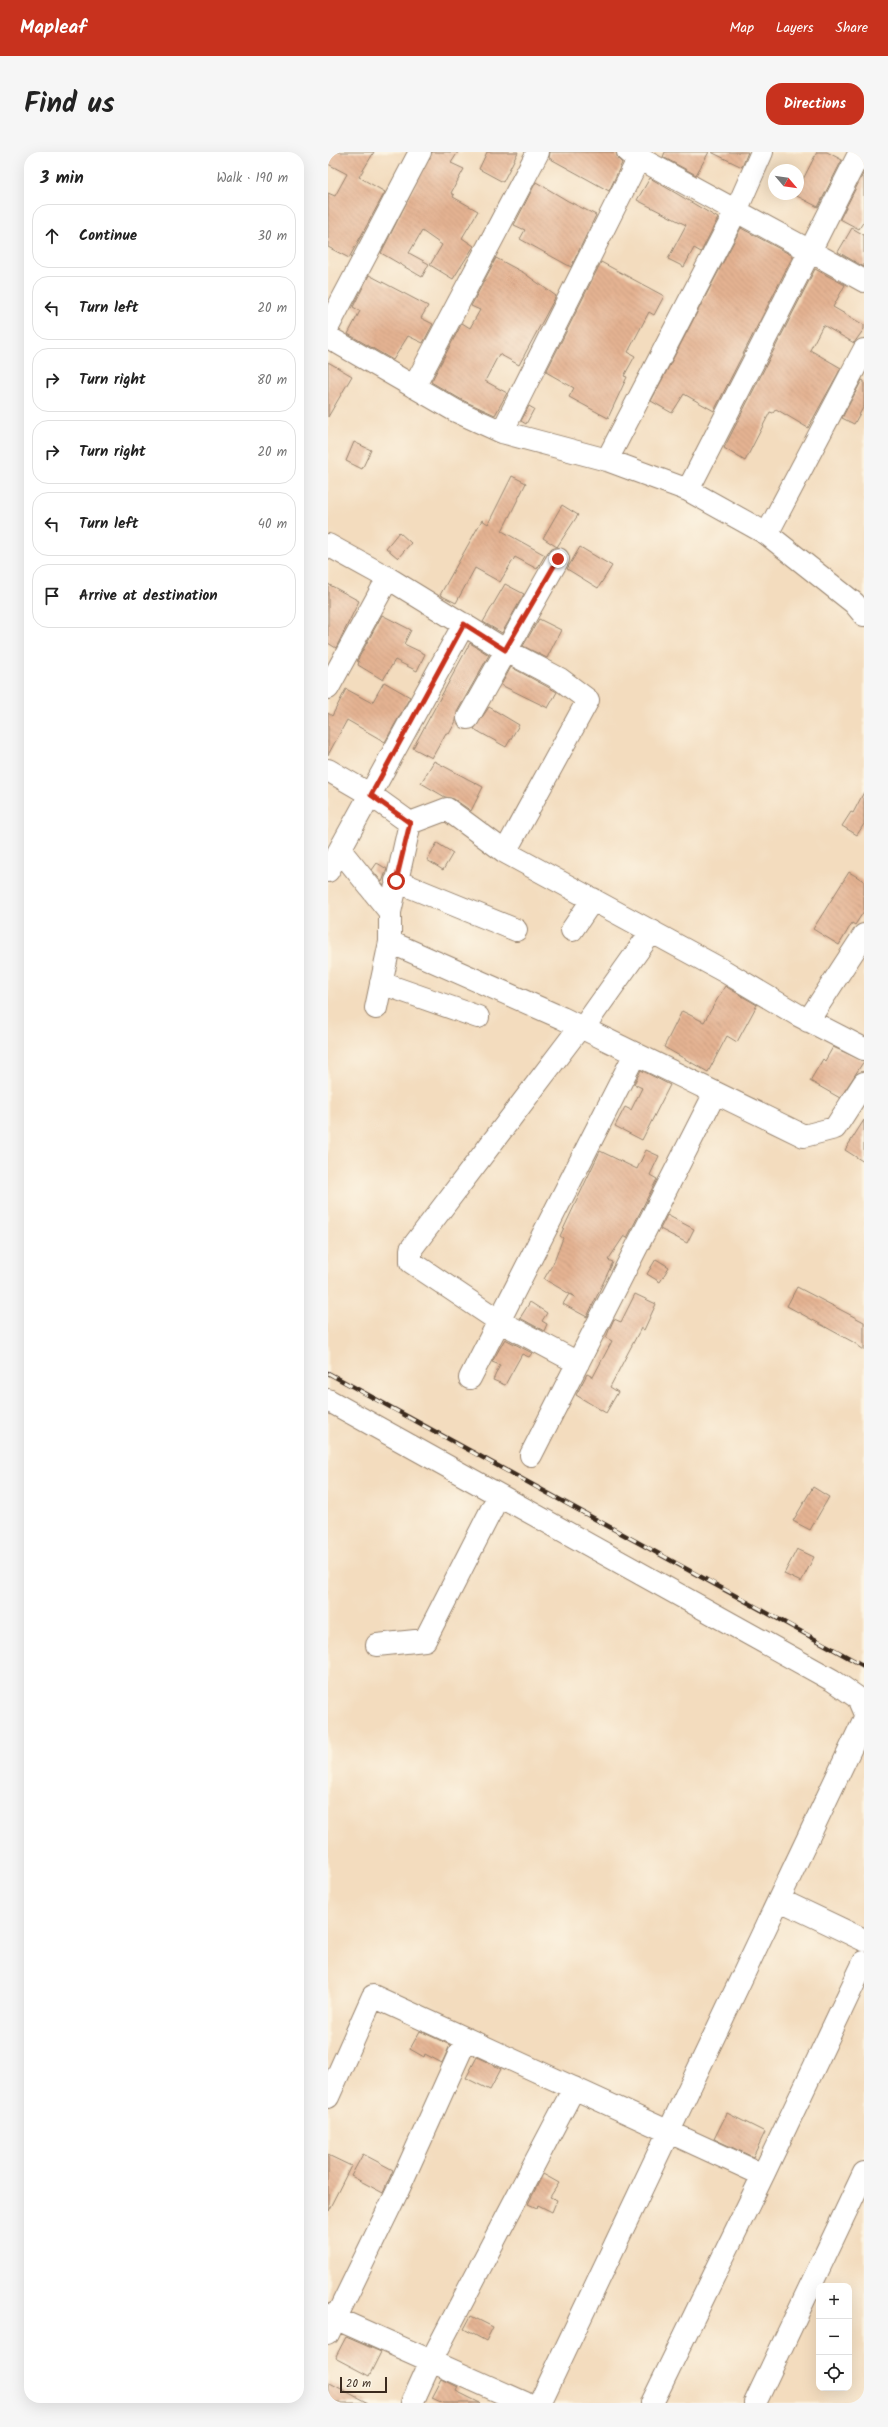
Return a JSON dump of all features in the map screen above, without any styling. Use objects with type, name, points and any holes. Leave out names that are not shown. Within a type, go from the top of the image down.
[{"type":"street","points":[[328,327],[420,152]]},
{"type":"street","points":[[414,387],[538,152]]},
{"type":"street","points":[[607,460],[736,211],[762,152]]},
{"type":"street","points":[[688,490],[860,152]]},
{"type":"street","points":[[502,432],[633,155],[864,281]]},
{"type":"street","points":[[328,337],[456,411],[502,432],[607,460],[688,490],[767,534],[854,603],[864,615]]},
{"type":"street","points":[[767,534],[864,350]]},
{"type":"street","points":[[328,545],[388,578],[505,650],[560,679],[588,700],[505,852]]},
{"type":"street","points":[[468,718],[505,650],[558,559]]},
{"type":"street","points":[[328,688],[388,578]]},
{"type":"street","points":[[328,870],[371,795],[464,624]]},
{"type":"street","points":[[328,770],[371,795],[410,823]]},
{"type":"street","points":[[410,823],[447,809],[505,852],[652,931],[808,1020],[864,1049]]},
{"type":"street","points":[[376,1008],[390,942],[390,912],[410,823]]},
{"type":"street","points":[[340,850],[390,912]]},
{"type":"street","points":[[396,881],[516,930]]},
{"type":"street","points":[[572,930],[593,899]]},
{"type":"street","points":[[578,1363],[499,1321],[411,1262],[410,1249],[582,1027],[652,931]]},
{"type":"street","points":[[808,1020],[864,935]]},
{"type":"street","points":[[390,942],[582,1027],[715,1094],[804,1136],[835,1128],[864,1083]]},
{"type":"street","points":[[381,983],[478,1017]]},
{"type":"street","points":[[470,1378],[635,1054]]},
{"type":"street","points":[[532,1455],[715,1094]]},
{"type":"street","points":[[328,1400],[832,1680],[858,1698],[864,1712]]},
{"type":"street","points":[[377,1645],[425,1640],[499,1495]]},
{"type":"street","points":[[540,2403],[780,1900],[864,1720]]},
{"type":"street","points":[[780,1900],[864,1940]]},
{"type":"street","points":[[652,2403],[763,2175],[864,1962]]},
{"type":"street","points":[[328,2097],[373,1996],[763,2175]]},
{"type":"street","points":[[466,2039],[398,2190],[330,2322],[431,2361],[525,2403]]},
{"type":"street","points":[[412,2403],[431,2361],[574,2088]]},
{"type":"street","points":[[755,2403],[864,2172]]},
{"type":"building","points":[[328,152],[374,152],[359,177],[385,192],[349,258],[328,247],[328,193],[335,196],[347,174],[328,164]]},
{"type":"building","points":[[432,152],[458,152],[451,163],[464,169],[451,193],[454,195],[453,197],[478,211],[462,238],[474,246],[453,279],[430,265],[442,245],[422,231],[409,253],[429,264],[422,277],[381,253]]},
{"type":"building","points":[[487,152],[518,152],[503,182],[479,169]]},
{"type":"building","points":[[550,152],[616,152],[618,159],[622,163],[609,191],[549,158]]},
{"type":"building","points":[[665,152],[709,152],[696,175],[663,157]]},
{"type":"building","points":[[711,152],[748,152],[742,167]]},
{"type":"building","points":[[817,152],[827,152],[842,160],[818,207],[804,200],[804,177]]},
{"type":"building","points":[[864,172],[864,221],[859,229],[840,219]]},
{"type":"building","points":[[650,178],[718,218],[701,252],[694,248],[684,267],[668,259],[686,225],[637,200]]},
{"type":"building","points":[[536,182],[568,201],[596,215],[571,267],[520,239],[525,230],[514,225]]},
{"type":"building","points":[[741,228],[793,256],[714,411],[684,394],[672,413],[651,401]]},
{"type":"building","points":[[852,228],[864,235],[864,267],[838,252]]},
{"type":"building","points":[[496,258],[524,273],[556,296],[519,365],[499,354],[485,381],[507,393],[495,415],[462,400],[431,382],[462,323],[470,328],[480,310],[471,306]]},
{"type":"building","points":[[601,262],[664,296],[654,315],[649,312],[628,352],[635,356],[624,376],[627,377],[608,418],[569,397],[574,388],[546,372]]},
{"type":"building","points":[[815,269],[845,285],[833,307],[864,325],[864,329],[854,343],[823,325],[810,350],[841,368],[808,428],[776,409],[773,413],[770,412],[745,461],[724,448]]},
{"type":"building","points":[[369,275],[428,306],[421,318],[433,324],[423,343],[408,336],[393,360],[348,334],[360,311],[353,307]]},
{"type":"building","points":[[328,362],[352,376],[328,417]]},
{"type":"building","points":[[862,380],[864,381],[864,406],[854,424],[842,418]]},
{"type":"building","points":[[529,406],[534,409],[526,424],[521,421]]},
{"type":"building","points":[[354,442],[371,450],[362,469],[346,461]]},
{"type":"building","points":[[512,476],[526,483],[502,531],[545,555],[537,569],[515,557],[500,582],[475,568],[456,603],[440,595],[482,520],[488,524]]},
{"type":"building","points":[[562,505],[578,515],[557,547],[543,538]]},
{"type":"building","points":[[399,532],[411,543],[398,558],[386,548]]},
{"type":"building","points":[[580,547],[612,566],[598,588],[567,569]]},
{"type":"building","points":[[328,584],[359,601],[336,648],[328,643]]},
{"type":"building","points":[[505,584],[524,594],[502,633],[483,622]]},
{"type":"building","points":[[382,615],[411,630],[404,644],[425,654],[417,671],[395,660],[383,680],[358,665],[359,662],[357,661]]},
{"type":"building","points":[[539,619],[561,630],[547,658],[523,646]]},
{"type":"building","points":[[470,643],[489,655],[457,712],[456,721],[449,734],[446,733],[432,758],[413,748]]},
{"type":"building","points":[[511,667],[557,692],[548,708],[501,685]]},
{"type":"building","points":[[384,682],[410,697],[385,742],[347,720],[328,755],[328,713],[332,716],[346,689],[372,703]]},
{"type":"building","points":[[489,707],[519,725],[506,747],[474,729]]},
{"type":"building","points":[[434,761],[483,787],[471,811],[454,799],[445,797],[421,783]]},
{"type":"building","points":[[864,792],[864,824],[857,835],[842,826],[851,812],[853,813]]},
{"type":"building","points":[[437,843],[453,853],[443,870],[427,860]]},
{"type":"building","points":[[377,863],[387,869],[382,882],[372,870]]},
{"type":"building","points":[[849,872],[864,881],[864,911],[855,925],[852,923],[839,945],[813,929]]},
{"type":"building","points":[[725,986],[757,1005],[737,1042],[727,1036],[708,1072],[664,1047],[682,1011],[704,1022]]},
{"type":"building","points":[[833,1047],[864,1061],[840,1098],[810,1081],[823,1059],[825,1061]]},
{"type":"building","points":[[641,1070],[670,1085],[642,1140],[615,1126],[625,1107],[631,1110],[642,1088],[634,1084]]},
{"type":"building","points":[[864,1120],[864,1162],[845,1150]]},
{"type":"building","points":[[646,1150],[659,1156],[650,1175],[657,1179],[627,1238],[624,1236],[608,1260],[613,1262],[587,1317],[563,1304],[569,1294],[575,1297],[544,1279],[554,1262],[563,1238],[560,1236],[600,1151],[637,1169]]},
{"type":"building","points":[[667,1215],[694,1229],[687,1243],[660,1229]]},
{"type":"building","points":[[656,1259],[669,1267],[660,1282],[647,1274]]},
{"type":"building","points":[[797,1287],[864,1322],[864,1350],[853,1342],[787,1306]]},
{"type":"building","points":[[635,1294],[656,1304],[644,1330],[641,1328],[610,1387],[618,1392],[606,1413],[576,1395],[587,1374],[593,1377],[612,1341],[606,1338],[614,1319],[621,1322]]},
{"type":"building","points":[[530,1302],[547,1313],[542,1321],[547,1324],[544,1331],[520,1318]]},
{"type":"building","points":[[505,1339],[532,1353],[529,1357],[522,1354],[505,1385],[493,1380],[500,1365],[492,1362]]},
{"type":"building","points":[[813,1487],[829,1497],[810,1530],[793,1521]]},
{"type":"building","points":[[797,1549],[814,1557],[801,1582],[784,1574]]},
{"type":"building","points":[[420,2031],[450,2045],[442,2063],[425,2054],[424,2057],[410,2049]]},
{"type":"building","points":[[477,2057],[501,2069],[490,2090],[466,2078]]},
{"type":"building","points":[[727,2113],[765,2132],[753,2157],[714,2139]]},
{"type":"building","points":[[363,2154],[393,2170],[383,2193],[351,2176]]},
{"type":"building","points":[[328,2155],[351,2166],[328,2211]]},
{"type":"building","points":[[543,2174],[559,2183],[550,2197],[557,2200],[552,2212],[538,2205],[537,2208],[528,2204]]},
{"type":"building","points":[[471,2316],[493,2327],[486,2341],[464,2329]]},
{"type":"building","points":[[346,2337],[381,2352],[369,2376],[335,2358]]},
{"type":"building","points":[[442,2379],[458,2387],[456,2391],[480,2403],[443,2403],[432,2398]]},
{"type":"building","points":[[328,2382],[368,2403],[328,2403]]},
{"type":"railway","points":[[328,1373],[864,1666]]},
{"type":"route","points":[[396,881],[410,823],[371,795],[425,693],[464,624],[505,650],[558,559]]}]
